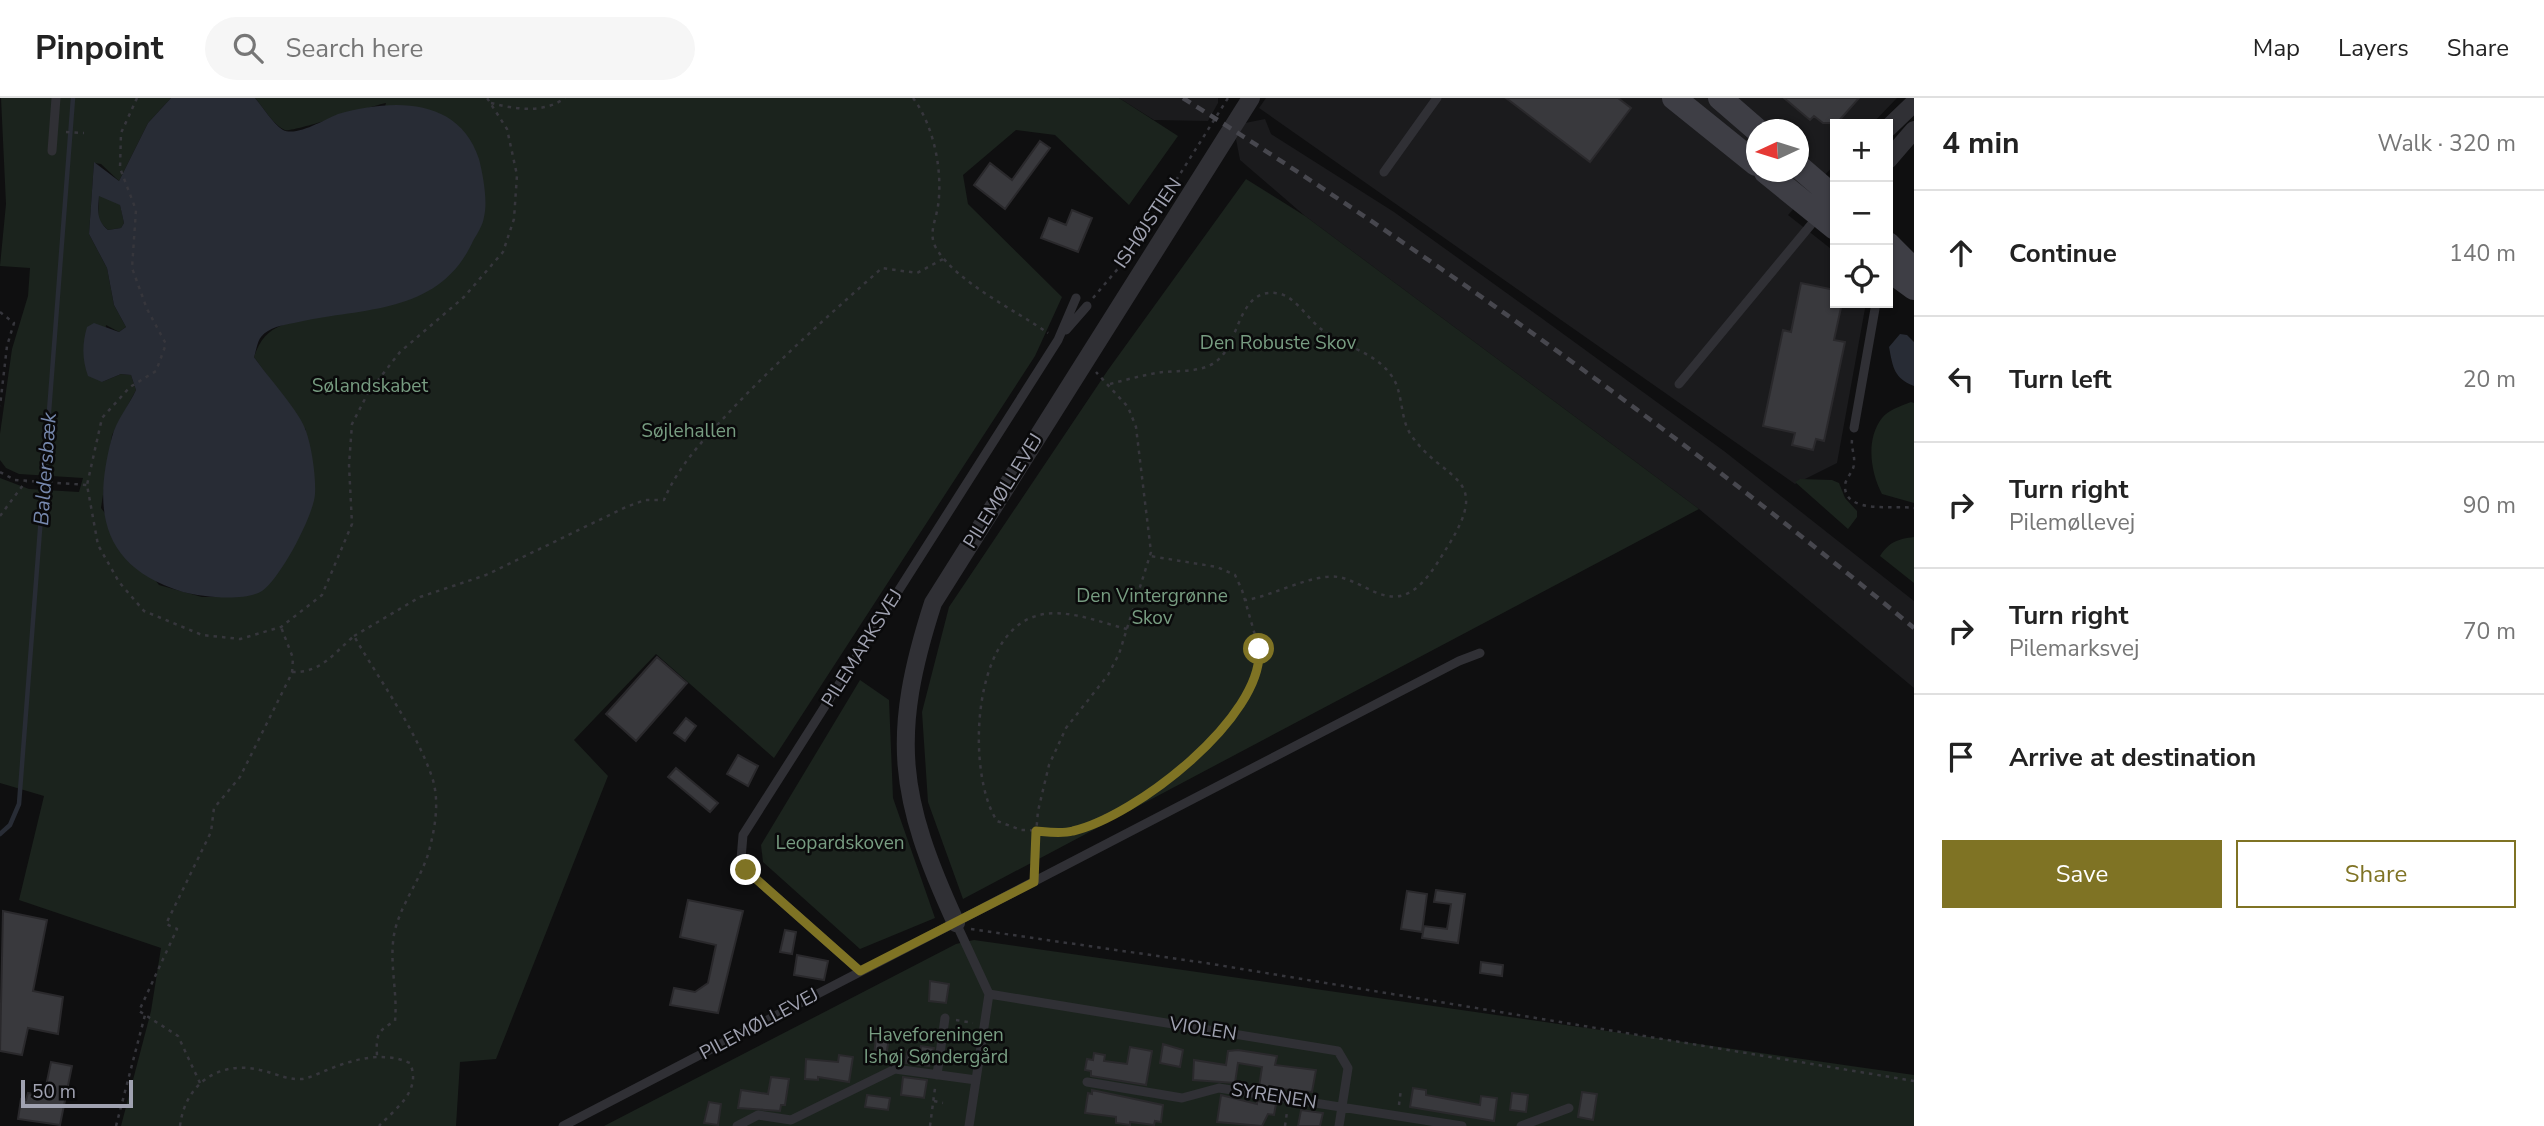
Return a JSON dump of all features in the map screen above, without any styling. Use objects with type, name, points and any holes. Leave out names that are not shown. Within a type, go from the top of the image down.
[{"type":"street","name":"PILEMØLLEVEJ","points":[[956,923],[928,862],[913,815],[906,774],[908,694],[933,603],[1251,98]]},
{"type":"street","points":[[1674,98],[1746,156]]},
{"type":"street","points":[[1720,98],[1746,120]]},
{"type":"street","points":[[1893,123],[1914,103]]},
{"type":"street","points":[[1893,154],[1914,130]]},
{"type":"street","points":[[1809,179],[1830,203]]},
{"type":"street","points":[[1786,182],[1830,204]]},
{"type":"street","points":[[1889,245],[1914,270]]},
{"type":"street","points":[[1893,273],[1914,288]]},
{"type":"lane","points":[[52,151],[56,98]]},
{"type":"lane","points":[[1384,172],[1437,98]]},
{"type":"lane","points":[[1679,384],[1830,205]]},
{"type":"lane","name":"PILEMARKSVEJ","points":[[860,971],[746,870],[741,859],[743,835],[1058,340],[1076,298]]},
{"type":"lane","points":[[1058,340],[1087,306]]},
{"type":"lane","points":[[1854,428],[1875,308]]},
{"type":"lane","name":"PILEMØLLEVEJ","points":[[564,1126],[1459,661],[1480,653]]},
{"type":"lane","points":[[956,923],[989,994],[969,1126]]},
{"type":"lane","name":"VIOLEN","points":[[989,994],[1338,1051],[1348,1068],[1339,1126]]},
{"type":"lane","points":[[937,1075],[945,1018]]},
{"type":"lane","points":[[737,1126],[758,1115],[792,1120],[895,1069],[976,1080]]},
{"type":"lane","name":"SYRENEN","points":[[1087,1082],[1182,1098],[1219,1088],[1462,1126]]},
{"type":"lane","points":[[1521,1126],[1570,1108]]},
{"type":"path","points":[[137,98],[121,133],[120,168],[136,210],[132,268],[147,309],[166,344],[156,371],[130,387],[102,418],[87,485],[98,545],[119,582],[144,611],[202,635],[240,639],[281,627],[322,595],[352,524],[349,465],[352,424],[368,393],[400,352],[464,297],[503,252],[514,219],[517,174],[507,129],[487,98]]},
{"type":"path","points":[[491,103],[514,109],[540,108],[565,98]]},
{"type":"path","points":[[912,98],[926,117],[933,142],[939,189],[932,228],[934,245],[948,266],[1058,340]]},
{"type":"path","name":"ISHØJSTIEN","points":[[1087,306],[1127,257],[1228,98]]},
{"type":"path","points":[[53,132],[84,134]]},
{"type":"path","points":[[292,672],[309,672],[317,668],[354,636],[420,597],[486,575],[626,507],[645,500],[664,500],[674,477],[706,436],[783,356],[882,268],[917,273],[943,259]]},
{"type":"path","points":[[1110,384],[1159,372],[1208,368],[1229,346],[1243,310],[1254,299],[1266,294],[1282,295],[1294,302],[1322,331],[1379,360],[1393,376],[1407,426],[1413,437],[1459,479],[1466,502],[1462,523],[1422,583],[1411,592],[1384,596],[1352,580],[1334,576],[1246,600]]},
{"type":"path","points":[[0,312],[14,323],[6,346],[0,406]]},
{"type":"path","points":[[1034,882],[1036,831],[1042,786],[1058,742],[1074,715],[1108,676],[1119,654],[1150,556],[1150,526],[1136,427],[1128,407],[1085,359]]},
{"type":"path","points":[[1854,428],[1851,447],[1854,464],[1845,480],[1845,491],[1852,501],[1861,506],[1914,508]]},
{"type":"path","points":[[0,472],[15,480],[87,485]]},
{"type":"path","points":[[0,516],[28,481]]},
{"type":"path","points":[[1127,629],[1060,613],[1044,614],[1022,622],[1012,631],[989,666],[979,727],[991,812],[1004,826],[1036,831],[1073,831],[1157,790],[1205,747],[1250,689],[1257,672],[1259,649],[1246,600],[1235,575],[1228,570],[1150,556]]},
{"type":"path","points":[[200,1083],[178,1037],[139,1011],[177,929],[166,924],[211,832],[214,808],[240,777],[292,672],[293,659],[281,627]]},
{"type":"path","points":[[354,636],[414,739],[433,779],[436,818],[428,855],[405,900],[394,932],[392,977],[395,1021],[383,1026],[379,1032],[377,1056]]},
{"type":"path","points":[[956,923],[981,930],[1233,968],[1914,1081]]},
{"type":"path","points":[[116,1126],[145,1015]]},
{"type":"path","points":[[945,1018],[984,1025]]},
{"type":"path","points":[[180,1126],[190,1095],[200,1083],[215,1072],[231,1067],[259,1070],[284,1079],[304,1079],[344,1063],[377,1056],[398,1058],[410,1063],[414,1073],[412,1089],[379,1126]]},
{"type":"path","points":[[930,1126],[937,1075]]},
{"type":"path","points":[[933,1101],[943,1103]]},
{"type":"shaded area","points":[[171,98],[255,98],[276,124],[289,132],[338,114],[402,105],[441,114],[457,124],[470,139],[482,173],[485,211],[482,223],[458,265],[440,283],[419,296],[396,304],[281,326],[268,331],[260,339],[254,357],[291,404],[306,431],[313,462],[315,494],[303,531],[278,574],[262,591],[245,596],[223,598],[191,594],[156,581],[135,568],[120,552],[110,533],[104,512],[103,489],[112,437],[136,390],[131,375],[121,374],[102,382],[88,376],[85,364],[87,327],[94,323],[119,332],[126,327],[114,305],[107,268],[89,234],[94,162],[119,181],[148,123]],"holes":[[[99,196],[120,205],[124,223],[121,228],[108,230],[100,219]]]},
{"type":"shaded area","points":[[1119,98],[1218,98],[1218,103],[1208,121],[1154,120]]},
{"type":"shaded area","points":[[1266,98],[1897,98],[1877,119],[1830,119],[1830,169],[1788,215],[1830,248],[1830,308],[1865,308],[1837,463],[1795,484],[1259,108]]},
{"type":"shaded area","points":[[1265,119],[1271,134],[1394,212],[1540,317],[1724,451],[1914,601],[1914,688],[1699,509],[1305,216],[1240,160],[1236,139],[1245,123]]},
{"type":"shaded area","points":[[1900,334],[1907,335],[1914,342],[1914,386],[1898,376],[1892,361],[1889,347]]},
{"type":"green space","points":[[1,98],[171,98],[148,123],[119,181],[101,164],[94,163],[89,234],[107,268],[114,305],[126,327],[119,332],[106,325],[102,382],[121,374],[131,375],[136,390],[112,435],[101,508],[159,585],[202,597],[231,597],[306,430],[254,357],[259,345],[272,330],[289,323],[323,316],[386,103],[285,130],[255,98],[1119,98],[1178,136],[1129,205],[1055,135],[1016,130],[963,175],[968,204],[1062,297],[1035,356],[774,758],[656,654],[574,740],[608,776],[496,1059],[460,1062],[456,1126],[121,1126],[151,1011],[161,948],[19,900],[44,796],[0,783],[0,478],[29,489],[79,492],[83,478],[19,474],[6,468],[0,460],[0,434],[12,349],[28,296],[30,268],[0,266],[6,204]]},
{"type":"green space","points":[[1246,179],[1305,216],[1699,509],[963,899],[928,802],[922,712],[949,607],[1108,370]]},
{"type":"green space","points":[[99,195],[120,204],[124,223],[121,228],[108,230],[98,220]]},
{"type":"green space","points":[[1914,403],[1914,503],[1882,494],[1871,456],[1873,436],[1882,418],[1891,410]]},
{"type":"green space","points":[[1800,479],[1832,480],[1839,483],[1845,498],[1857,511],[1857,517],[1848,529],[1795,482]]},
{"type":"green space","points":[[1914,537],[1914,583],[1880,556],[1894,542]]},
{"type":"green space","name":"Leopardskoven","points":[[860,680],[889,700],[893,798],[935,918],[860,949],[763,862],[761,845]]},
{"type":"green space","name":"Haveforeningen Ishøj Søndergård","points":[[974,940],[1914,1075],[1914,1126],[604,1126],[956,944]]},
{"type":"building","points":[[1506,98],[1618,98],[1631,108],[1590,162]]},
{"type":"building","points":[[1784,98],[1859,98],[1841,119],[1830,119],[1830,123],[1823,123],[1814,116],[1809,119]]},
{"type":"building","points":[[1040,141],[1050,148],[1005,209],[974,185],[990,163],[1012,180]]},
{"type":"building","points":[[1072,210],[1092,218],[1078,252],[1041,238],[1049,218],[1066,225]]},
{"type":"building","points":[[1801,283],[1830,289],[1830,308],[1841,308],[1834,340],[1845,342],[1824,441],[1816,439],[1813,450],[1792,445],[1795,433],[1763,426],[1783,330],[1791,332]]},
{"type":"building","points":[[657,657],[687,683],[636,741],[606,714]]},
{"type":"building","points":[[686,718],[696,726],[685,741],[674,733]]},
{"type":"building","points":[[738,755],[758,766],[748,786],[727,774]]},
{"type":"building","points":[[676,768],[718,803],[710,812],[668,777]]},
{"type":"building","points":[[1436,890],[1465,894],[1458,943],[1422,938],[1424,926],[1447,929],[1451,904],[1434,902]]},
{"type":"building","points":[[1407,891],[1427,894],[1422,932],[1401,929]]},
{"type":"building","points":[[688,900],[743,911],[718,1013],[670,1005],[674,988],[695,992],[708,983],[716,945],[680,937]]},
{"type":"building","points":[[3,911],[47,920],[33,991],[63,997],[58,1034],[28,1028],[22,1055],[0,1051]]},
{"type":"building","points":[[785,930],[796,932],[792,954],[780,952]]},
{"type":"building","points":[[797,955],[828,961],[824,980],[794,975]]},
{"type":"building","points":[[1481,962],[1503,965],[1502,976],[1480,973]]},
{"type":"building","points":[[930,981],[949,984],[946,1003],[929,1001]]},
{"type":"building","points":[[877,1029],[890,1031],[886,1057],[874,1055]]},
{"type":"building","points":[[1163,1044],[1183,1050],[1180,1067],[1160,1063]]},
{"type":"building","points":[[921,1046],[934,1048],[929,1066],[905,1063],[908,1050],[920,1052]]},
{"type":"building","points":[[1130,1047],[1152,1051],[1146,1085],[1091,1076],[1091,1071],[1085,1070],[1087,1059],[1093,1060],[1094,1053],[1105,1055],[1104,1061],[1127,1064]]},
{"type":"building","points":[[1228,1051],[1277,1056],[1275,1065],[1316,1070],[1312,1092],[1259,1087],[1262,1067],[1238,1063],[1235,1083],[1193,1080],[1194,1060],[1226,1065]]},
{"type":"building","points":[[839,1055],[853,1057],[849,1082],[818,1077],[818,1080],[805,1079],[806,1059],[838,1062]]},
{"type":"building","points":[[51,1062],[72,1066],[60,1125],[18,1119],[21,1099],[26,1100],[28,1093],[44,1096]]},
{"type":"building","points":[[771,1077],[789,1079],[785,1105],[781,1105],[780,1111],[738,1108],[741,1090],[768,1094]]},
{"type":"building","points":[[903,1077],[927,1080],[924,1098],[901,1095]]},
{"type":"building","points":[[1413,1088],[1426,1090],[1426,1095],[1480,1105],[1481,1096],[1497,1098],[1494,1121],[1410,1107]]},
{"type":"building","points":[[1092,1090],[1163,1105],[1161,1122],[1155,1121],[1154,1125],[1130,1122],[1130,1125],[1116,1123],[1116,1117],[1085,1113],[1088,1093],[1092,1094]]},
{"type":"building","points":[[1582,1092],[1597,1094],[1593,1120],[1578,1117]]},
{"type":"building","points":[[1512,1093],[1528,1095],[1526,1112],[1510,1110]]},
{"type":"building","points":[[867,1095],[890,1098],[888,1110],[865,1107]]},
{"type":"building","points":[[1221,1095],[1257,1104],[1257,1101],[1276,1104],[1274,1115],[1268,1114],[1262,1126],[1217,1122]]},
{"type":"building","points":[[709,1102],[721,1104],[718,1125],[704,1123]]},
{"type":"building","points":[[1301,1110],[1323,1113],[1320,1126],[1298,1126]]},
{"type":"waterway","name":"Baldersbæk","points":[[0,834],[10,825],[19,804],[73,98]]},
{"type":"railway","points":[[1183,98],[1372,222],[1557,351],[1738,486],[1914,628]]},
{"type":"route","points":[[746,870],[860,971],[1034,882],[1036,831],[1073,831],[1157,790],[1179,774],[1205,747],[1250,689],[1260,659],[1259,649]]},
{"type":"park label","name":"Den Robuste Skov","points":[[1278,343]]},
{"type":"park label","name":"Sølandskabet","points":[[370,386]]},
{"type":"park label","name":"Søjlehallen","points":[[689,431]]},
{"type":"park label","name":"Den Vintergrønne Skov","points":[[1152,607]]}]
